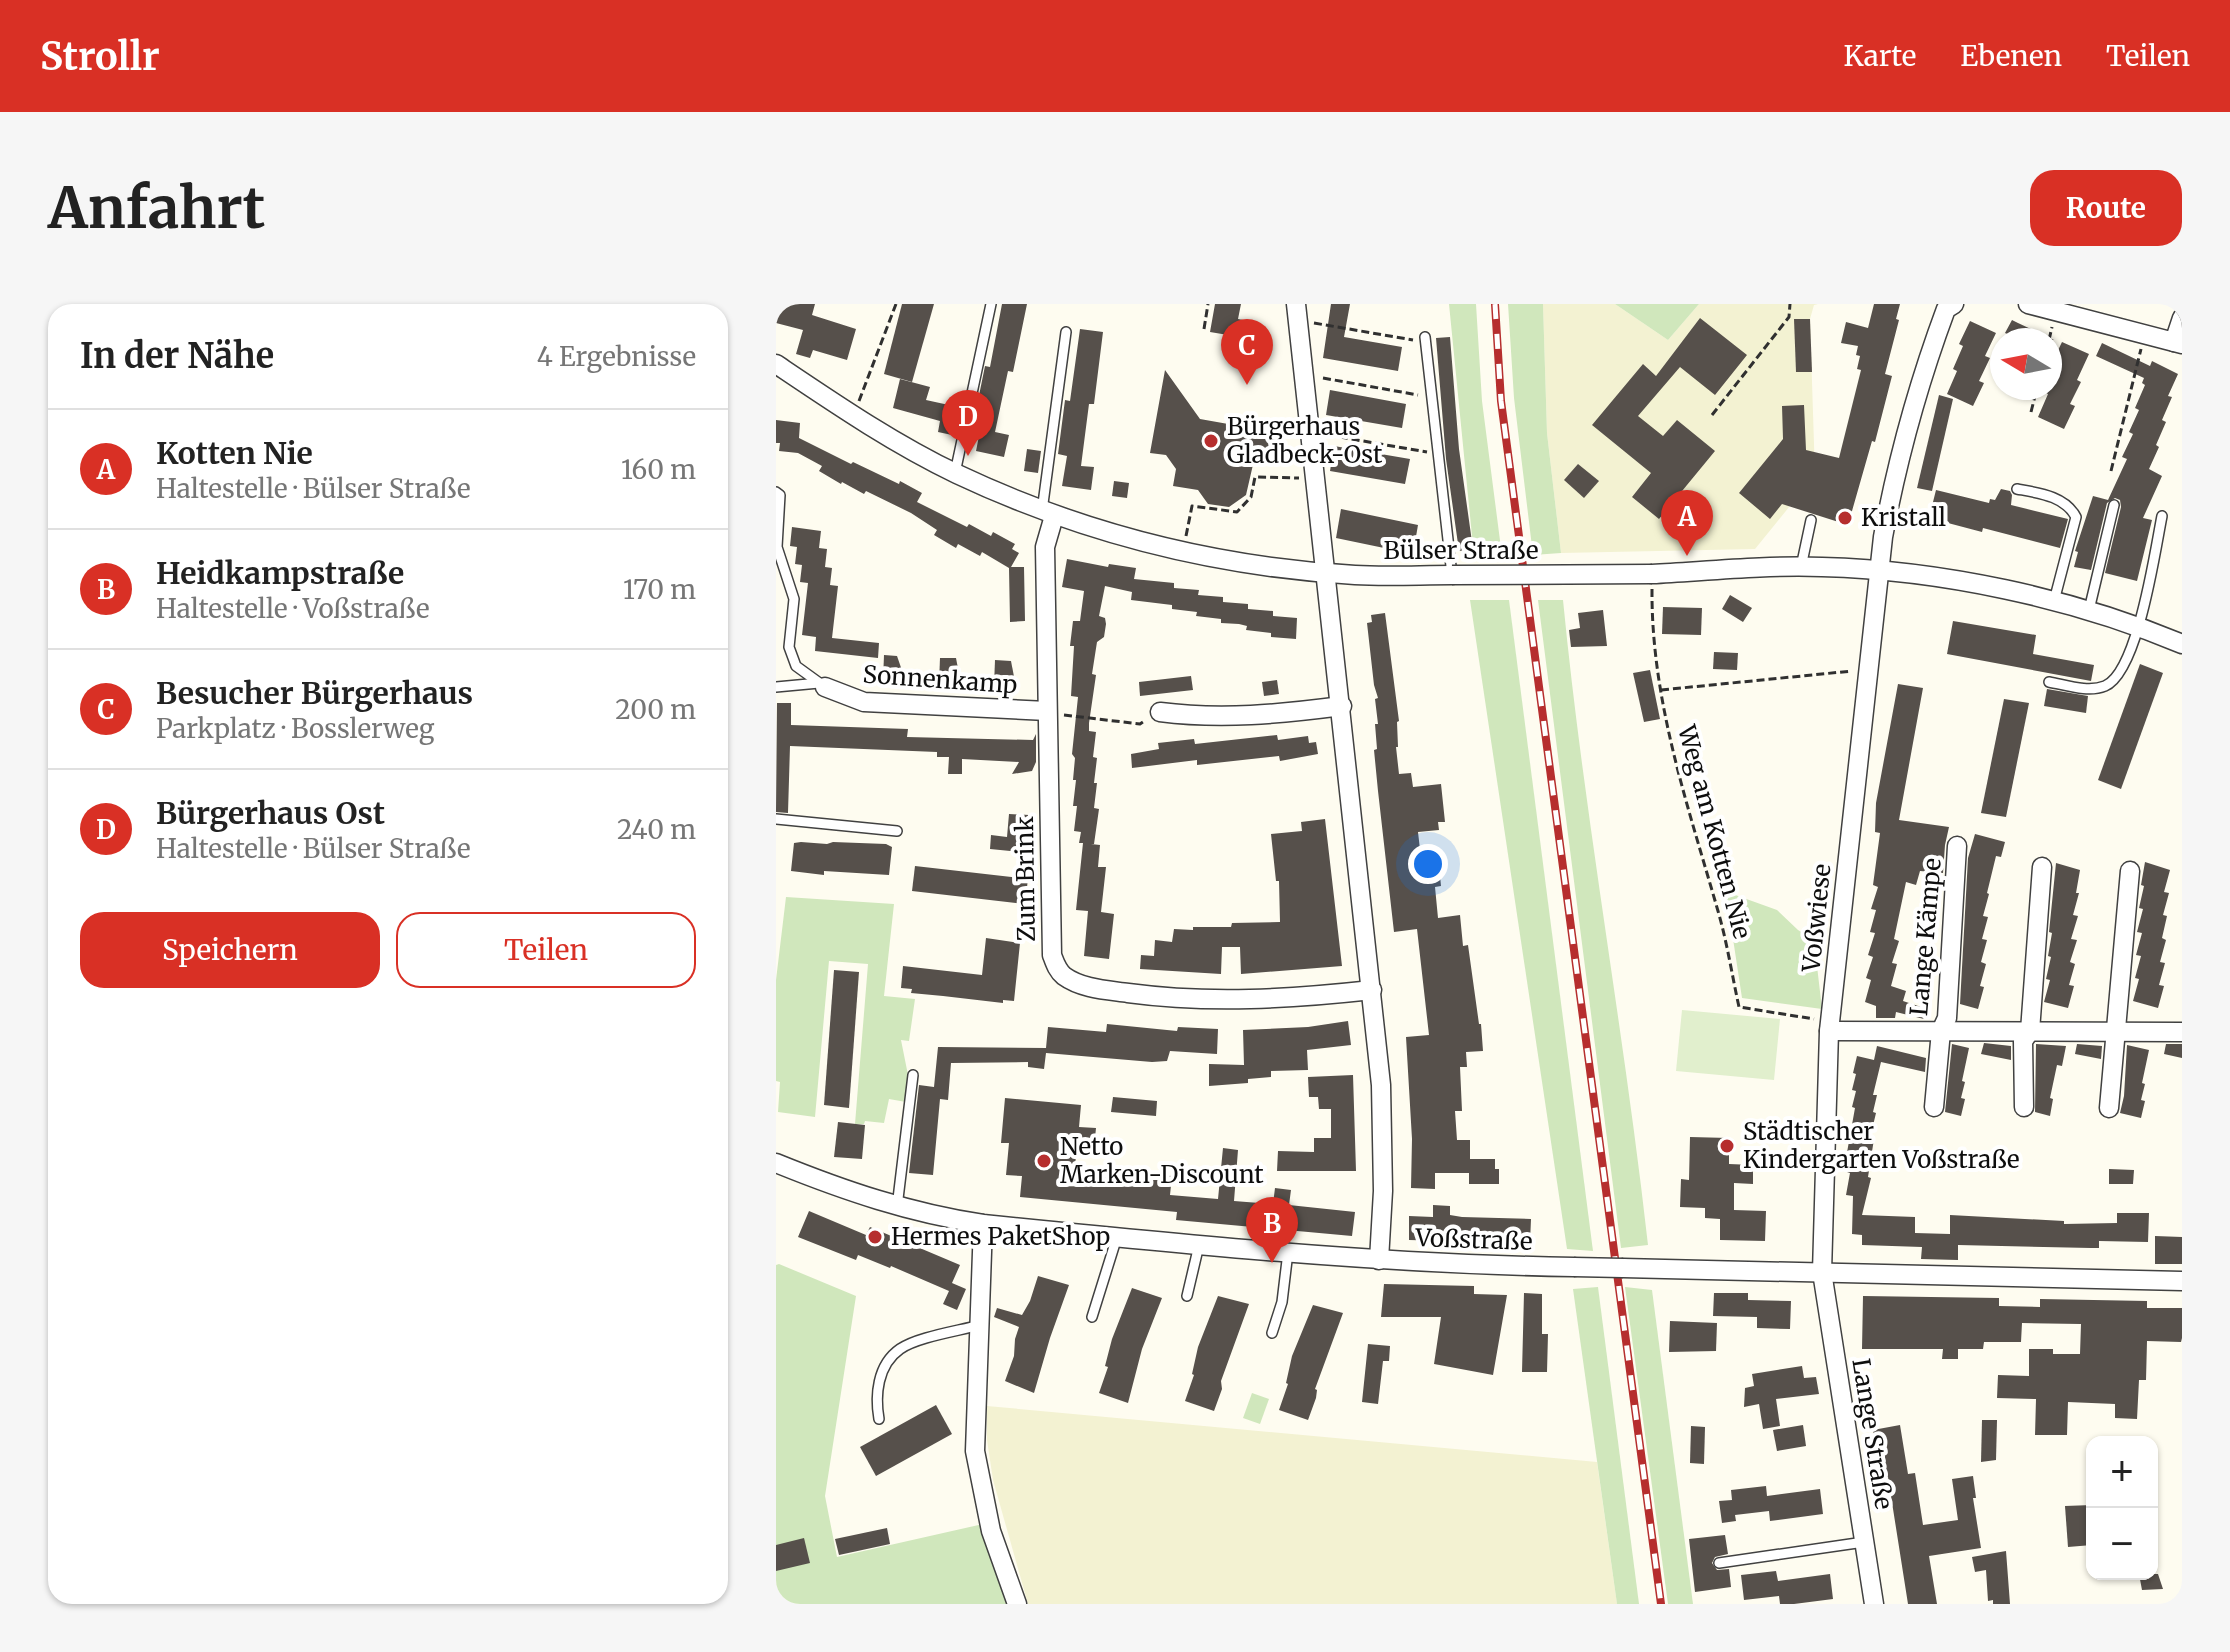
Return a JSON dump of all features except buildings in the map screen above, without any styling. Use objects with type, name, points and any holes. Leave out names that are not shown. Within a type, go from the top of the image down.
[{"type":"street","name":"Voßwiese","points":[[1822,1272],[1829,1026],[1880,570],[1898,459],[1916,391],[1946,309],[1954,304]]},
{"type":"street","points":[[2028,304],[2178,343],[2182,318]]},
{"type":"street","points":[[1297,312],[1381,1085],[1383,1191],[1379,1260]]},
{"type":"street","name":"Bülser Straße","points":[[776,364],[854,416],[955,473],[1048,514],[1183,551],[1280,568],[1357,576],[1652,574],[1801,567],[1880,570],[2054,601],[2089,610],[2182,644]]},
{"type":"street","name":"Zum Brink","points":[[1048,514],[1045,547],[1052,955],[1060,972],[1096,989],[1193,1000],[1309,997],[1372,990]]},
{"type":"street","name":"Sonnenkamp","points":[[822,685],[864,702],[1047,711]]},
{"type":"street","points":[[1160,712],[1201,718],[1254,716],[1342,706]]},
{"type":"street","name":"Lange Kämpe","points":[[1934,1107],[1941,1031],[1947,1018],[1957,846]]},
{"type":"street","points":[[2024,1107],[2023,1041],[2030,1031],[2042,867]]},
{"type":"street","points":[[2109,1108],[2130,871]]},
{"type":"street","name":"Lange Kämpe","points":[[1829,1026],[1941,1031],[2182,1032]]},
{"type":"street","name":"Voßstraße","points":[[776,1163],[897,1207],[983,1224],[1379,1260],[1452,1265],[2182,1281]]},
{"type":"street","points":[[983,1224],[975,1451],[991,1531],[1017,1604]]},
{"type":"street","name":"Lange Straße","points":[[1822,1272],[1874,1604]]},
{"type":"lane","points":[[955,473],[991,304]]},
{"type":"lane","points":[[1048,514],[1066,332]]},
{"type":"lane","points":[[1425,340],[1452,575]]},
{"type":"lane","points":[[2017,489],[2061,501],[2076,517],[2054,601]]},
{"type":"lane","name":"Sonnenkamp","points":[[776,492],[780,495],[777,547],[794,599],[789,647],[796,666],[822,685]]},
{"type":"lane","points":[[2089,610],[2114,505]]},
{"type":"lane","points":[[2049,682],[2085,689],[2103,687],[2122,669],[2138,628],[2162,516]]},
{"type":"lane","points":[[1801,567],[1811,520]]},
{"type":"lane","points":[[776,687],[822,685]]},
{"type":"lane","points":[[776,819],[897,831]]},
{"type":"lane","points":[[897,1207],[913,1075]]},
{"type":"lane","points":[[1092,1317],[1117,1237]]},
{"type":"lane","points":[[1187,1296],[1199,1244]]},
{"type":"lane","points":[[1272,1333],[1282,1302],[1288,1252]]},
{"type":"lane","points":[[879,1419],[875,1397],[883,1371],[899,1350],[980,1325]]},
{"type":"lane","points":[[1719,1563],[1864,1542]]},
{"type":"path","points":[[854,416],[896,304]]},
{"type":"path","points":[[1204,329],[1208,304]]},
{"type":"path","points":[[1712,415],[1789,317],[1790,304]]},
{"type":"path","points":[[1297,312],[1425,340]]},
{"type":"path","points":[[2111,471],[2145,334]]},
{"type":"path","points":[[1303,375],[1432,397]]},
{"type":"path","points":[[2031,412],[2034,400]]},
{"type":"path","points":[[1309,431],[1438,454]]},
{"type":"path","points":[[1183,551],[1192,506],[1237,512],[1251,497],[1255,477],[1314,479]]},
{"type":"path","name":"Weg am Kotten Nie","points":[[1652,574],[1652,632],[1668,733],[1718,911],[1739,1007],[1829,1026]]},
{"type":"path","points":[[1661,690],[1868,670]]},
{"type":"path","points":[[1047,711],[1140,724],[1160,712]]},
{"type":"green space","points":[[1449,304],[1476,304],[1482,401],[1502,556],[1474,556]]},
{"type":"green space","points":[[1508,304],[1543,304],[1547,433],[1561,553],[1533,555],[1514,398]]},
{"type":"green space","points":[[1543,304],[1615,304],[1668,340],[1699,304],[1818,304],[1814,305],[1810,319],[1815,475],[1755,549],[1561,553],[1547,433]]},
{"type":"green space","points":[[1615,304],[1699,304],[1668,340]]},
{"type":"green space","points":[[1470,600],[1509,600],[1593,1251],[1567,1249]]},
{"type":"green space","points":[[1538,600],[1563,600],[1648,1245],[1621,1248]]},
{"type":"green space","points":[[1721,892],[1777,910],[1814,940],[1822,1009],[1742,998],[1730,919]]},
{"type":"green space","points":[[786,897],[894,904],[884,996],[915,999],[909,1041],[901,1040],[909,1080],[906,1102],[889,1099],[884,1123],[865,1121],[864,1124],[855,1124],[868,964],[829,961],[815,1117],[778,1112],[780,1082],[776,1081],[776,980]]},
{"type":"green space","points":[[1682,1010],[1780,1019],[1774,1080],[1676,1071]]},
{"type":"green space","points":[[776,1265],[856,1296],[825,1496],[837,1557],[983,1524],[1009,1604],[776,1604]]},
{"type":"green space","points":[[1598,1287],[1639,1604],[1617,1604],[1573,1289]]},
{"type":"green space","points":[[1625,1287],[1652,1290],[1693,1604],[1668,1604]]},
{"type":"green space","points":[[1252,1393],[1269,1399],[1260,1424],[1243,1418]]},
{"type":"green space","points":[[987,1406],[1597,1462],[1617,1604],[1028,1604],[993,1480],[987,1440]]},
{"type":"railway","points":[[1495,304],[1501,401],[1661,1604]]},
{"type":"place","name":"Besucher Bürgerhaus","points":[[1247,385]]},
{"type":"place","name":"Bürgerhaus Gladbeck-Ost","points":[[1211,441]]},
{"type":"place","name":"Bürgerhaus Ost","points":[[968,456]]},
{"type":"place","name":"Kristall","points":[[1845,518]]},
{"type":"place","name":"Kotten Nie","points":[[1687,556]]},
{"type":"place","name":"Städtischer Kindergarten Voßstraße","points":[[1727,1146]]},
{"type":"place","name":"Netto Marken-Discount","points":[[1044,1161]]},
{"type":"place","name":"Hermes PaketShop","points":[[875,1237]]},
{"type":"place","name":"Heidkampstraße","points":[[1272,1263]]}]
